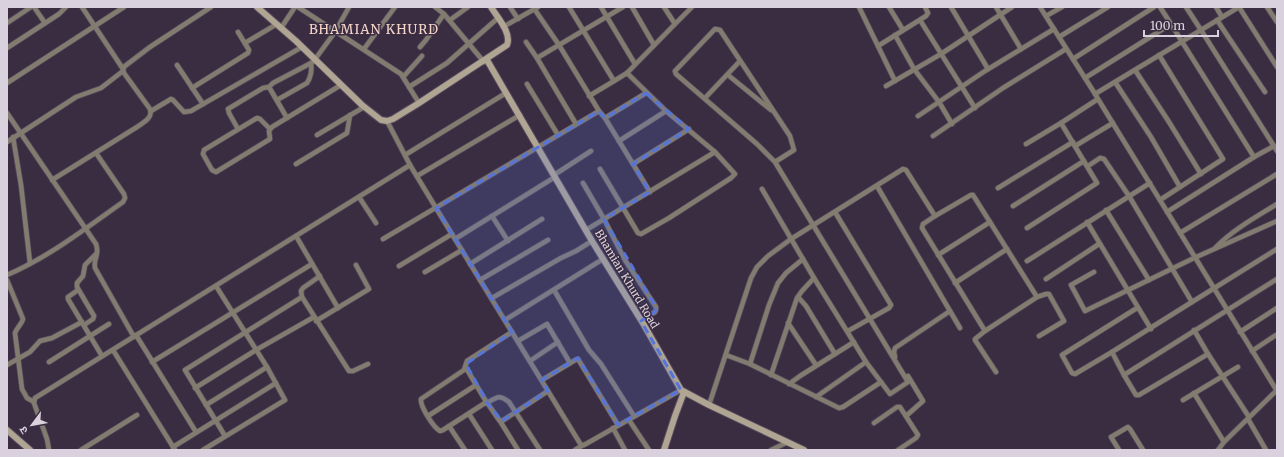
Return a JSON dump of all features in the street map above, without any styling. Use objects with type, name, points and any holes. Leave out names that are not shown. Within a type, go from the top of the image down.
[{"type":"street","points":[[7,23],[32,7],[45,23]]},
{"type":"street","points":[[7,48],[59,14],[66,7]]},
{"type":"street","points":[[52,180],[146,121],[150,117],[151,111],[82,7]]},
{"type":"street","points":[[7,83],[124,7]]},
{"type":"street","points":[[7,142],[76,97],[105,85],[123,70],[125,66],[150,47],[211,7]]},
{"type":"street","points":[[257,7],[302,47],[313,61],[364,107],[381,120],[387,121],[419,103],[508,46],[508,38],[491,7]]},
{"type":"street","points":[[245,43],[279,26],[297,7],[404,76],[419,103]]},
{"type":"street","points":[[238,129],[228,113],[228,109],[313,61],[336,31],[349,7]]},
{"type":"street","points":[[364,49],[395,7]]},
{"type":"street","points":[[435,7],[450,20],[485,61]]},
{"type":"street","points":[[450,20],[468,7]]},
{"type":"street","points":[[510,7],[518,19]]},
{"type":"street","points":[[569,7],[614,81]]},
{"type":"street","points":[[601,7],[635,64]]},
{"type":"street","points":[[537,58],[623,7]]},
{"type":"street","points":[[632,7],[654,45]]},
{"type":"street","points":[[664,7],[675,24]]},
{"type":"street","points":[[589,96],[627,73],[692,7]]},
{"type":"street","points":[[859,7],[895,81]]},
{"type":"street","points":[[889,7],[903,30]]},
{"type":"street","points":[[878,46],[928,15],[924,7]]},
{"type":"street","points":[[951,7],[988,69]]},
{"type":"street","points":[[996,7],[1021,49]]},
{"type":"street","points":[[886,86],[941,54],[1012,7]]},
{"type":"street","points":[[1040,7],[1168,212],[1194,258],[1277,391],[1248,418],[1218,450]]},
{"type":"street","points":[[1046,16],[1062,7]]},
{"type":"street","points":[[1059,37],[1108,7]]},
{"type":"street","points":[[1073,59],[1154,7]]},
{"type":"street","points":[[1160,7],[1254,157]]},
{"type":"street","points":[[1186,7],[1277,151]]},
{"type":"street","points":[[1216,7],[1220,19],[1265,92]]},
{"type":"street","points":[[1026,144],[1061,123],[1115,82],[1239,7],[1277,66]]},
{"type":"street","points":[[1268,7],[1277,22]]},
{"type":"street","points":[[503,27],[535,8],[650,192]]},
{"type":"street","points":[[420,47],[444,14]]},
{"type":"street","points":[[410,87],[447,63],[498,18]]},
{"type":"street","points":[[920,20],[975,108]]},
{"type":"street","points":[[1085,78],[1171,24]]},
{"type":"street","points":[[762,189],[814,278],[866,362],[890,394],[908,382],[775,162],[757,144],[676,74],[676,71],[682,63],[716,29],[720,30],[790,136],[795,149],[775,162]]},
{"type":"street","points":[[918,116],[988,69],[1054,29]]},
{"type":"street","points":[[192,88],[248,53],[249,50],[238,32]]},
{"type":"street","points":[[895,35],[914,69],[939,102],[952,124]]},
{"type":"street","points":[[526,42],[576,124]]},
{"type":"street","points":[[151,111],[171,99],[174,100],[184,112],[191,111],[302,47]]},
{"type":"street","points":[[933,136],[1003,88],[1066,49]]},
{"type":"street","points":[[1159,55],[1223,158],[1223,160],[1160,200]]},
{"type":"street","points":[[404,76],[422,56]]},
{"type":"street","points":[[277,100],[310,80],[313,61]]},
{"type":"street","name":"Bhamian Khurd Road","points":[[485,61],[520,115],[603,260],[682,391]]},
{"type":"street","points":[[705,98],[740,61]]},
{"type":"street","points":[[177,65],[203,104]]},
{"type":"street","points":[[1134,70],[1169,122],[1201,174]]},
{"type":"street","points":[[600,169],[638,233],[641,234],[669,218],[735,174],[715,152],[666,111],[627,73]]},
{"type":"street","points":[[728,75],[775,114]]},
{"type":"street","points":[[1115,82],[1151,137],[1180,187]]},
{"type":"street","points":[[527,84],[558,135]]},
{"type":"street","points":[[270,129],[341,85]]},
{"type":"street","points":[[269,87],[287,118]]},
{"type":"street","points":[[405,155],[506,93]]},
{"type":"street","points":[[605,118],[646,93]]},
{"type":"street","points":[[317,135],[364,107]]},
{"type":"street","points":[[383,239],[598,111]]},
{"type":"street","points":[[618,141],[666,111]]},
{"type":"street","points":[[7,113],[96,244],[98,253],[94,263],[95,268],[135,336],[196,432]]},
{"type":"street","points":[[296,164],[347,133],[350,115]]},
{"type":"street","points":[[417,176],[520,115]]},
{"type":"street","points":[[257,118],[270,129],[270,139],[214,172],[202,152],[238,129],[257,118]]},
{"type":"street","points":[[387,121],[410,165],[436,208],[581,445],[583,445]]},
{"type":"street","points":[[7,125],[12,122]]},
{"type":"street","points":[[1027,228],[1097,184],[1097,181],[1061,123]]},
{"type":"street","points":[[998,188],[1113,123]]},
{"type":"street","points":[[633,164],[689,129]]},
{"type":"street","points":[[14,138],[30,264]]},
{"type":"street","points":[[1168,212],[1254,157],[1274,146]]},
{"type":"street","points":[[455,239],[555,176],[591,151]]},
{"type":"street","points":[[586,230],[715,152]]},
{"type":"street","points":[[7,274],[30,264],[85,229],[123,202],[125,198],[124,194],[96,153]]},
{"type":"street","points":[[1088,166],[1099,158],[1103,158],[1129,196],[1192,302]]},
{"type":"street","points":[[1013,206],[1084,161]]},
{"type":"street","points":[[34,402],[37,396],[410,165]]},
{"type":"street","points":[[709,406],[751,278],[756,268],[768,256],[791,239],[903,169],[905,169],[935,216]]},
{"type":"street","points":[[1180,233],[1277,174]]},
{"type":"street","points":[[583,183],[625,260],[656,308],[655,312],[641,321]]},
{"type":"street","points":[[1026,261],[1150,183]]},
{"type":"street","points":[[877,186],[960,328]]},
{"type":"street","points":[[985,331],[921,226],[935,216],[973,194],[1037,297]]},
{"type":"street","points":[[359,197],[376,223]]},
{"type":"street","points":[[1214,249],[1225,237],[1277,204]]},
{"type":"street","points":[[1106,210],[1149,280]]},
{"type":"street","points":[[835,212],[891,305],[889,308],[871,319],[848,331]]},
{"type":"street","points":[[492,216],[508,241]]},
{"type":"street","points":[[470,264],[542,219]]},
{"type":"street","points":[[1094,272],[1071,285],[1085,311],[1172,268],[1277,221]]},
{"type":"street","points":[[938,255],[990,222]]},
{"type":"street","points":[[1087,222],[1151,329]]},
{"type":"street","points":[[399,266],[452,234]]},
{"type":"street","points":[[296,236],[338,308]]},
{"type":"street","points":[[480,280],[548,240]]},
{"type":"street","points":[[492,298],[592,241]]},
{"type":"street","points":[[1046,279],[1099,244]]},
{"type":"street","points":[[955,283],[1007,249]]},
{"type":"street","points":[[1138,308],[1062,355],[1072,373],[1075,374],[1151,329],[1277,249]]},
{"type":"street","points":[[425,272],[462,250]]},
{"type":"street","points":[[7,365],[30,352],[40,342],[93,319],[94,316],[78,290],[77,284],[83,276],[84,268],[98,253]]},
{"type":"street","points":[[750,364],[769,305],[778,283],[786,273],[803,259]]},
{"type":"street","points":[[505,320],[603,260]]},
{"type":"street","points":[[152,362],[312,264]]},
{"type":"street","points":[[195,388],[256,350],[338,308],[369,289],[356,265]]},
{"type":"street","points":[[320,276],[303,288],[301,291],[302,297],[349,371],[353,371],[368,364]]},
{"type":"street","points":[[771,374],[798,297],[814,278]]},
{"type":"street","points":[[1124,375],[1277,279]]},
{"type":"street","points":[[7,280],[23,319],[23,322],[15,332],[22,389],[27,398],[34,402],[50,450]]},
{"type":"street","points":[[203,450],[285,401],[286,398],[216,286]]},
{"type":"street","points":[[78,290],[68,297],[102,356]]},
{"type":"street","points":[[554,290],[589,350],[601,364],[634,416]]},
{"type":"street","points":[[996,372],[975,340],[976,337],[1037,297],[1049,294],[1064,320],[1038,336]]},
{"type":"street","points":[[225,436],[185,371],[186,368],[302,297]]},
{"type":"street","points":[[798,297],[806,306],[835,354]]},
{"type":"street","points":[[1240,332],[1277,308]]},
{"type":"street","points":[[906,416],[922,404],[923,400],[895,355],[894,350],[950,311]]},
{"type":"street","points":[[788,322],[816,365]]},
{"type":"street","points":[[49,362],[109,324]]},
{"type":"street","points":[[518,341],[546,324],[570,363]]},
{"type":"street","points":[[1194,330],[1266,450]]},
{"type":"street","points":[[512,332],[467,361],[466,368],[462,372],[421,399],[421,405],[438,430],[443,430],[496,398],[503,397],[516,411],[540,450]]},
{"type":"street","points":[[1252,350],[1276,335]]},
{"type":"street","points":[[530,361],[558,342]]},
{"type":"street","points":[[789,384],[816,365],[854,342]]},
{"type":"street","points":[[113,350],[174,448],[196,432],[276,383]]},
{"type":"street","points":[[1112,352],[1124,375],[1138,395],[1208,354]]},
{"type":"street","points":[[726,355],[750,364],[816,397],[842,408],[881,382]]},
{"type":"street","points":[[542,380],[577,359],[579,360],[618,425]]},
{"type":"street","points":[[816,397],[866,362]]},
{"type":"street","points":[[206,405],[267,367]]},
{"type":"street","points":[[1183,400],[1238,367]]},
{"type":"street","points":[[466,368],[518,450]]},
{"type":"street","points":[[428,416],[476,385]]},
{"type":"street","points":[[500,421],[548,391]]},
{"type":"street","points":[[575,450],[634,416],[682,391]]},
{"type":"street","points":[[682,391],[709,406],[804,450]]},
{"type":"street","points":[[664,450],[682,391]]},
{"type":"street","points":[[1194,393],[1224,442]]},
{"type":"street","points":[[874,422],[898,406],[918,436],[898,450]]},
{"type":"street","points":[[469,414],[492,450]]},
{"type":"street","points":[[81,450],[137,415]]},
{"type":"street","points":[[629,420],[649,450]]},
{"type":"street","points":[[449,426],[465,450]]},
{"type":"street","points":[[1119,450],[1111,437],[1128,427],[1143,450]]},
{"type":"street","points":[[613,428],[625,450]]},
{"type":"street","points":[[7,430],[23,447],[30,450]]},
{"type":"street","points":[[771,450],[788,442]]},
{"type":"highlighted area","points":[[646,93],[689,129],[633,164],[650,192],[604,219],[656,307],[655,312],[641,321],[681,390],[618,425],[578,358],[542,380],[548,391],[502,421],[488,404],[466,364],[512,332],[436,208],[599,111],[605,118]]},
{"type":"district","name":"BHAMIAN KHURD","points":[[374,29]]}]
